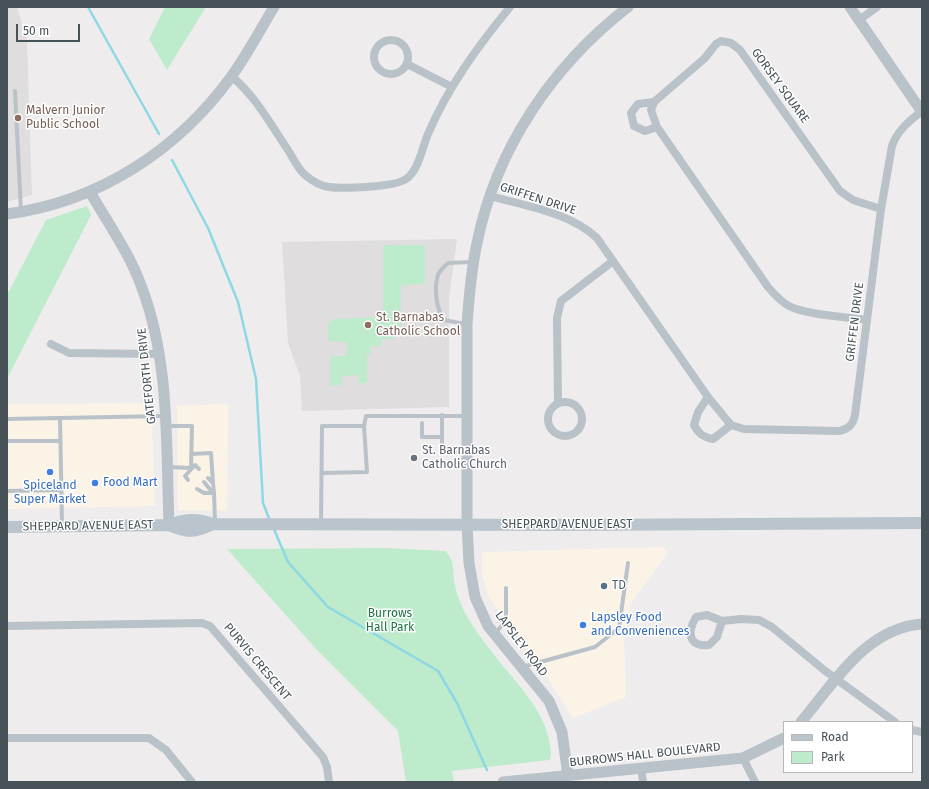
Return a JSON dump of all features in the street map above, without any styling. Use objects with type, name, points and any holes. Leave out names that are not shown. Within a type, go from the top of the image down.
[{"type":"main road","name":"SHEPPARD AVENUE EAST","points":[[7,527],[169,525],[183,531],[199,531],[214,524],[253,523],[570,525],[922,523]]},
{"type":"street","points":[[7,214],[57,204],[90,192],[124,175],[174,139],[208,106],[231,76],[274,7]]},
{"type":"street","points":[[231,76],[240,83],[263,112],[304,174],[315,182],[329,187],[392,185],[406,180],[413,172],[429,133],[452,87],[484,39],[510,7]]},
{"type":"street","name":"LAPSLEY ROAD","points":[[568,776],[562,732],[549,701],[488,626],[475,598],[469,563],[467,524],[467,324],[473,262],[490,196],[508,152],[543,93],[565,65],[603,26],[628,7]]},
{"type":"street","points":[[850,7],[922,111]]},
{"type":"street","points":[[859,20],[877,7]]},
{"type":"street","points":[[386,40],[396,40],[404,46],[408,54],[407,64],[400,71],[391,74],[382,71],[375,64],[374,54],[378,45],[386,40]]},
{"type":"street","name":"GORSEY SQUARE","points":[[657,127],[645,132],[634,126],[631,113],[638,104],[654,102],[705,58],[716,44],[721,41],[731,42],[736,45],[840,191],[853,200],[881,209]]},
{"type":"street","points":[[407,64],[452,87]]},
{"type":"street","points":[[654,102],[651,110],[657,127],[768,287],[778,298],[789,306],[804,311],[867,320]]},
{"type":"street","name":"GRIFFEN DRIVE","points":[[490,196],[562,217],[577,224],[597,238],[708,397],[731,425],[744,429],[757,430],[840,431],[848,428],[853,423],[855,415],[889,156],[895,137],[910,120],[922,111]]},
{"type":"street","name":"GATEFORTH DRIVE","points":[[90,192],[142,286],[153,320],[165,421],[168,467],[169,525]]},
{"type":"street","points":[[558,404],[557,318],[561,300],[613,261]]},
{"type":"street","points":[[51,344],[69,353],[158,354]]},
{"type":"street","points":[[708,397],[698,412],[694,425],[698,432],[704,437],[713,439],[726,431],[731,425]]},
{"type":"street","points":[[570,403],[575,405],[581,414],[581,426],[573,434],[562,436],[556,434],[549,425],[548,420],[550,410],[558,404],[570,403]]},
{"type":"street","points":[[722,621],[741,619],[759,620],[772,627],[837,680],[894,721]]},
{"type":"street","name":"PURVIS CRESCENT","points":[[7,626],[202,623],[210,626],[323,757],[327,768],[329,782]]},
{"type":"street","points":[[802,721],[859,653],[886,634],[899,628],[922,624]]},
{"type":"street","points":[[7,738],[122,736],[149,738],[166,750],[192,782]]},
{"type":"street","name":"BURROWS HALL BOULEVARD","points":[[503,782],[743,758],[783,738]]},
{"type":"street","points":[[743,758],[755,782]]},
{"type":"street","points":[[641,768],[642,782]]},
{"type":"lane","points":[[15,91],[21,212]]},
{"type":"lane","points":[[467,324],[444,320],[439,314],[437,293],[438,273],[448,262],[473,262]]},
{"type":"lane","points":[[442,415],[442,452],[467,452]]},
{"type":"lane","points":[[322,473],[366,472],[364,426],[366,416],[467,416]]},
{"type":"lane","points":[[60,418],[62,527]]},
{"type":"lane","points":[[7,419],[60,418],[165,421],[192,426],[191,468],[195,473]]},
{"type":"lane","points":[[422,423],[422,437],[442,437]]},
{"type":"lane","points":[[322,523],[322,426],[364,426]]},
{"type":"lane","points":[[7,441],[60,441]]},
{"type":"lane","points":[[192,454],[211,453],[214,493],[214,524]]},
{"type":"lane","points":[[188,480],[185,476],[191,468],[195,465],[199,469]]},
{"type":"lane","points":[[168,467],[191,468]]},
{"type":"lane","points":[[208,478],[213,483]]},
{"type":"lane","points":[[204,482],[214,493]]},
{"type":"lane","points":[[197,489],[204,493],[214,493]]},
{"type":"lane","points":[[7,491],[62,490]]},
{"type":"lane","points":[[522,668],[595,647],[619,628],[628,563]]},
{"type":"lane","points":[[495,634],[506,620],[506,588]]},
{"type":"shaded area","name":"Malvern Junior Public School","points":[[7,7],[17,7],[27,40],[32,195],[7,202]]},
{"type":"shaded area","name":"St. Barnabas Catholic School","points":[[457,239],[449,298],[449,407],[302,411],[300,376],[288,343],[282,242]]},
{"type":"shaded area","points":[[151,403],[155,506],[7,509],[7,404]]},
{"type":"shaded area","points":[[228,404],[227,511],[178,510],[177,406]]},
{"type":"shaded area","points":[[662,547],[668,552],[631,603],[624,641],[626,697],[573,718],[540,667],[489,598],[482,575],[482,552]]},
{"type":"green space","points":[[165,7],[206,7],[167,70],[149,39]]},
{"type":"green space","points":[[87,206],[91,215],[7,379],[7,295],[46,220]]},
{"type":"green space","points":[[383,245],[425,245],[425,284],[401,285],[401,326],[393,327],[394,339],[381,339],[381,346],[370,347],[371,355],[367,355],[367,383],[358,383],[358,375],[342,376],[342,385],[330,386],[330,356],[346,356],[347,342],[328,341],[328,324],[334,319],[383,317]]},
{"type":"green space","name":"Burrows Hall Park","points":[[386,548],[445,551],[451,559],[457,595],[471,623],[495,656],[521,687],[543,721],[551,750],[549,760],[452,771],[454,782],[406,782],[398,731],[317,650],[227,549]]},
{"type":"waterway","points":[[88,7],[159,134]]},
{"type":"waterway","points":[[172,160],[208,228],[238,302],[256,379],[263,503],[270,521]]},
{"type":"waterway","points":[[273,527],[288,562],[328,607],[438,671],[457,703],[487,770]]},
{"type":"place","name":"Malvern Junior Public School","points":[[18,118]]},
{"type":"place","name":"St. Barnabas Catholic School","points":[[368,325]]},
{"type":"place","name":"St. Barnabas Catholic Church","points":[[414,458]]},
{"type":"place","name":"Spiceland Super Market","points":[[50,472]]},
{"type":"place","name":"Food Mart","points":[[95,483]]},
{"type":"place","name":"TD","points":[[604,586]]},
{"type":"place","name":"Lapsley Food and Conveniences","points":[[583,625]]}]
